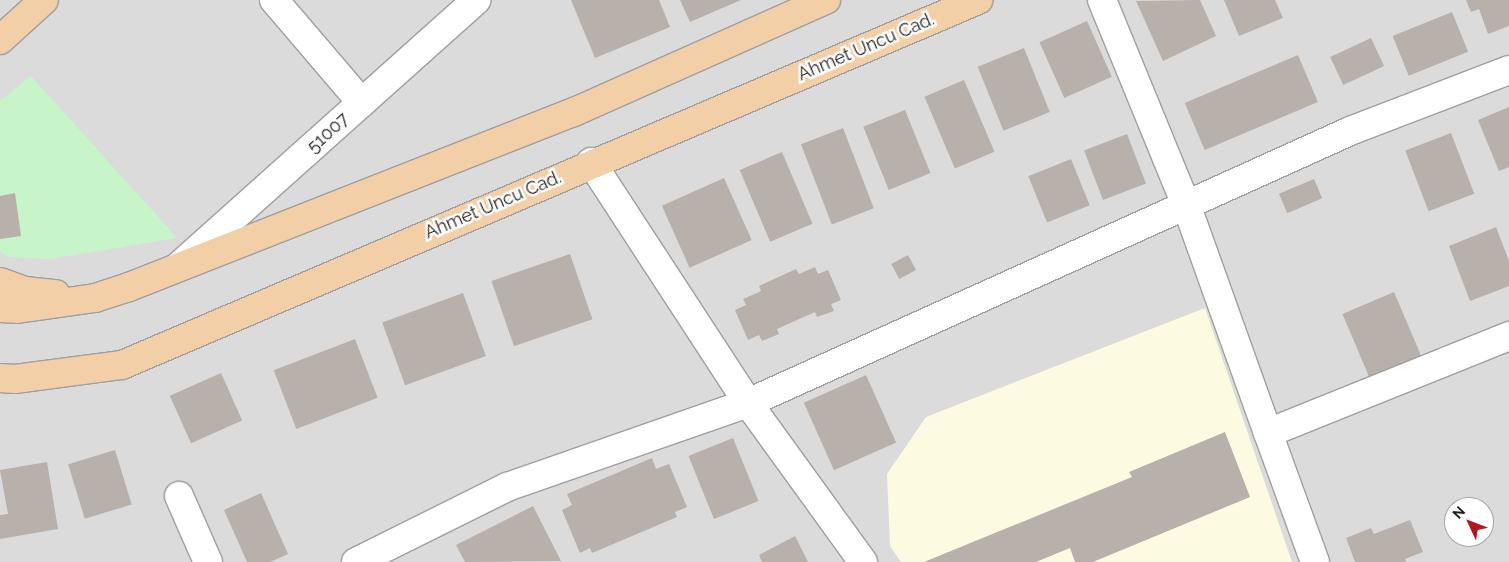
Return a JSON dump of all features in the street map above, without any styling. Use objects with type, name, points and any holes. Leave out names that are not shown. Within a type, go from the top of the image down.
[{"type":"main road","points":[[0,40],[44,0]]},
{"type":"main road","points":[[0,308],[17,309],[95,298],[238,246],[574,112],[826,0]]},
{"type":"main road","name":"Ahmet Uncu Cad.","points":[[0,378],[15,379],[122,365],[591,162],[978,0]]},
{"type":"main road","points":[[0,282],[24,291],[95,298]]},
{"type":"street","points":[[274,0],[362,103]]},
{"type":"street","name":"51007","points":[[179,266],[477,0]]},
{"type":"street","points":[[1102,0],[1187,207],[1315,562]]},
{"type":"street","points":[[356,562],[507,487],[748,403],[1187,207],[1350,131],[1509,70]]},
{"type":"street","points":[[591,162],[748,403],[863,562]]},
{"type":"street","points":[[1268,433],[1509,336]]},
{"type":"street","points":[[179,496],[208,562]]},
{"type":"shaded area","points":[[0,0],[1509,0],[1509,562],[0,562]]},
{"type":"shaded area","points":[[1205,308],[1292,562],[901,562],[890,546],[887,474],[926,417]]},
{"type":"green space","points":[[31,76],[177,238],[50,259],[7,257],[0,251],[0,101]]},
{"type":"building","points":[[571,0],[659,0],[670,27],[595,58]]},
{"type":"building","points":[[680,0],[741,0],[690,22]]},
{"type":"building","points":[[1200,0],[1216,36],[1163,61],[1136,1]]},
{"type":"building","points":[[1224,0],[1275,0],[1283,18],[1239,36]]},
{"type":"building","points":[[1466,0],[1509,0],[1509,26],[1488,34],[1479,9],[1471,12]]},
{"type":"building","points":[[1452,12],[1468,52],[1409,76],[1393,36]]},
{"type":"building","points":[[1087,21],[1112,77],[1064,98],[1039,42]]},
{"type":"building","points":[[1371,38],[1384,66],[1343,85],[1330,57]]},
{"type":"building","points":[[1024,48],[1050,112],[1003,131],[978,67]]},
{"type":"building","points":[[1298,55],[1318,102],[1205,150],[1185,103]]},
{"type":"building","points":[[964,80],[994,152],[955,169],[924,97]]},
{"type":"building","points":[[1509,107],[1509,167],[1499,171],[1478,120]]},
{"type":"building","points":[[905,110],[930,173],[889,190],[863,127]]},
{"type":"building","points":[[843,128],[874,208],[832,224],[801,144]]},
{"type":"building","points":[[1451,133],[1474,194],[1429,211],[1405,151]]},
{"type":"building","points":[[1127,134],[1146,183],[1103,200],[1084,150]]},
{"type":"building","points":[[782,152],[812,224],[770,242],[740,170]]},
{"type":"building","points":[[1071,159],[1090,205],[1047,223],[1028,176]]},
{"type":"building","points":[[724,178],[752,240],[690,268],[662,206]]},
{"type":"building","points":[[1314,179],[1322,198],[1287,213],[1279,194]]},
{"type":"building","points":[[15,193],[21,236],[0,239],[0,196]]},
{"type":"building","points":[[1496,227],[1509,261],[1509,286],[1470,301],[1449,246]]},
{"type":"building","points":[[570,254],[592,319],[514,346],[492,281]]},
{"type":"building","points":[[908,255],[916,270],[899,279],[891,264]]},
{"type":"building","points":[[815,267],[818,274],[828,270],[841,300],[831,304],[834,311],[817,317],[815,312],[777,329],[779,334],[762,341],[759,335],[748,340],[735,310],[746,305],[743,299],[761,291],[759,286],[796,269],[799,274]]},
{"type":"building","points":[[1394,292],[1421,356],[1369,377],[1342,314]]},
{"type":"building","points":[[463,293],[486,356],[405,385],[382,322]]},
{"type":"building","points":[[355,339],[378,398],[296,429],[274,370]]},
{"type":"building","points":[[221,373],[242,421],[191,443],[170,396]]},
{"type":"building","points":[[866,375],[896,443],[834,470],[804,403]]},
{"type":"building","points":[[1225,432],[1250,497],[1093,562],[1075,562],[1070,548],[1036,562],[924,562],[1132,477],[1129,472]]},
{"type":"building","points":[[733,438],[758,501],[714,519],[688,456]]},
{"type":"building","points":[[115,450],[132,505],[85,519],[68,464]]},
{"type":"building","points":[[652,458],[656,469],[669,464],[687,507],[675,512],[677,517],[592,553],[590,548],[580,553],[562,510],[572,505],[567,494]]},
{"type":"building","points":[[47,462],[58,529],[0,539],[0,515],[8,514],[0,470]]},
{"type":"building","points":[[261,493],[288,554],[270,562],[247,562],[224,510]]},
{"type":"building","points":[[533,506],[561,561],[465,562],[456,545]]},
{"type":"building","points":[[1410,520],[1423,552],[1405,559],[1406,562],[1355,562],[1346,538],[1371,528],[1374,534]]},
{"type":"building","points":[[795,536],[808,562],[762,562],[759,555]]}]
